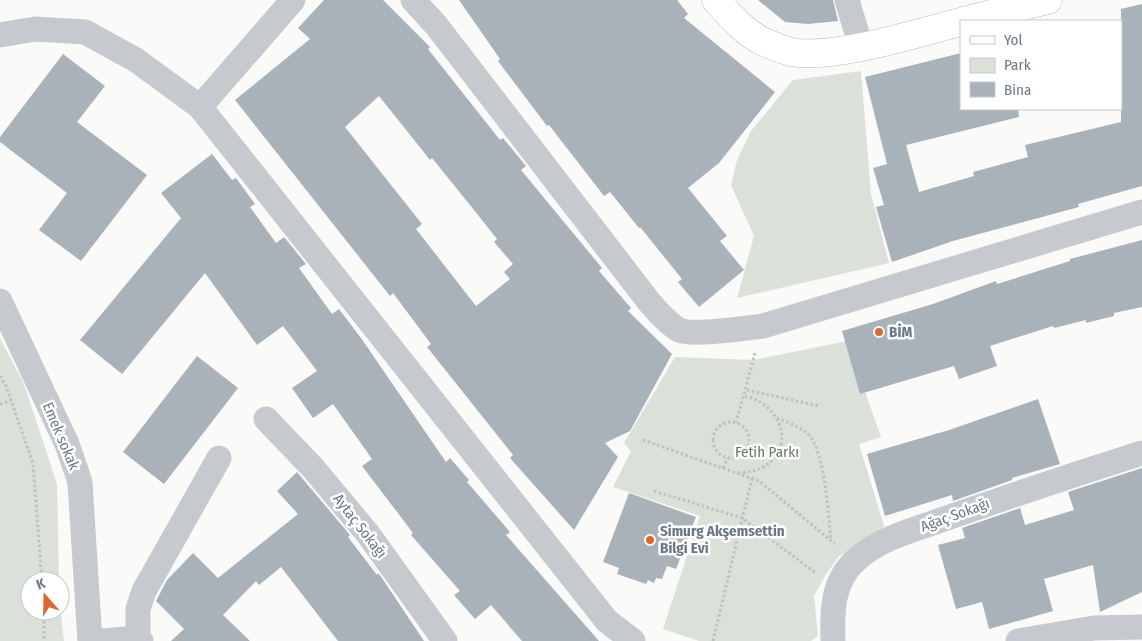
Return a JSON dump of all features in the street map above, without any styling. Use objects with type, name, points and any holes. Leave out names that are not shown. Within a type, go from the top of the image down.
[{"type":"main road","points":[[716,0],[760,40],[790,52],[817,54],[861,47],[960,22]]},
{"type":"main road","points":[[970,20],[1048,0]]},
{"type":"street","points":[[200,107],[293,0]]},
{"type":"street","points":[[413,0],[436,25],[662,316],[680,331],[713,331],[762,326],[1142,212]]},
{"type":"street","points":[[846,0],[861,47]]},
{"type":"street","points":[[0,35],[36,29],[85,32],[136,60],[200,107],[553,554],[607,621],[627,640]]},
{"type":"street","name":"Emek sokak","points":[[0,301],[67,444],[80,482],[90,641]]},
{"type":"street","name":"Aytaç Sokağı","points":[[266,419],[313,468],[368,534],[445,641]]},
{"type":"street","name":"Ağaç Sokağı","points":[[833,641],[832,607],[837,588],[854,561],[880,542],[1012,495],[1142,453]]},
{"type":"street","points":[[103,641],[140,640],[138,609],[144,591],[219,458]]},
{"type":"street","points":[[1018,641],[1094,628],[1142,627]]},
{"type":"path","points":[[736,423],[747,390],[762,326]]},
{"type":"path","points":[[0,376],[11,401],[33,464],[41,571]]},
{"type":"path","points":[[747,390],[819,406]]},
{"type":"path","points":[[745,396],[765,403],[777,418],[808,435],[818,452],[831,542]]},
{"type":"path","points":[[0,404],[11,401]]},
{"type":"path","points":[[737,473],[755,471],[766,465],[774,457],[779,446],[781,434],[777,418]]},
{"type":"path","points":[[736,423],[746,430],[749,442],[744,453],[740,456],[728,458],[714,446],[714,435],[725,424],[736,423]]},
{"type":"path","points":[[643,440],[759,481],[854,561]]},
{"type":"path","points":[[723,468],[728,458]]},
{"type":"path","points":[[713,641],[752,478]]},
{"type":"path","points":[[654,491],[742,518],[837,588]]},
{"type":"path","points":[[44,621],[44,641]]},
{"type":"green space","points":[[861,71],[871,194],[889,263],[737,298],[754,236],[731,185],[737,160],[751,131],[793,80]]},
{"type":"green space","points":[[0,338],[24,384],[57,484],[59,571],[20,571],[20,621],[62,621],[64,641],[0,641]]},
{"type":"green space","name":"Fetih Parkı","points":[[847,341],[881,437],[859,444],[884,526],[871,540],[839,556],[825,576],[814,596],[818,636],[811,641],[699,641],[663,629],[700,516],[613,487],[631,451],[624,443],[675,357],[753,360]]},
{"type":"building","points":[[324,0],[383,0],[430,47],[428,49],[500,140],[503,138],[526,166],[521,170],[602,268],[599,271],[631,308],[628,311],[672,354],[630,431],[605,443],[618,457],[574,530],[510,458],[513,455],[427,347],[431,344],[393,293],[390,296],[235,100],[310,39],[298,28]],"holes":[[[379,96],[430,160],[432,158],[478,215],[497,239],[494,242],[513,264],[504,272],[510,279],[476,306],[416,229],[422,224],[345,127]]]},
{"type":"building","points":[[459,0],[677,0],[688,14],[684,18],[775,92],[719,163],[688,188],[727,236],[720,241],[744,270],[699,307],[678,282],[682,279],[640,227],[610,192],[604,196],[549,125],[547,126],[498,61],[500,59]]},
{"type":"building","points":[[758,0],[833,0],[838,21],[808,24],[785,22]]},
{"type":"building","points":[[1142,4],[1142,186],[1078,204],[1079,207],[953,241],[892,262],[876,207],[884,205],[873,168],[887,164],[865,77],[960,53],[960,110],[1018,110],[1019,117],[906,145],[919,192],[974,176],[973,172],[1028,157],[1025,145],[1121,122],[1121,9]]},
{"type":"building","points":[[63,54],[105,86],[77,122],[147,175],[81,261],[39,230],[67,193],[0,142],[0,137]]},
{"type":"building","points":[[212,154],[232,180],[236,178],[255,204],[250,207],[276,243],[284,237],[306,264],[299,268],[332,314],[339,309],[361,338],[446,462],[450,458],[469,480],[467,482],[510,532],[506,535],[599,641],[522,641],[491,605],[475,619],[454,595],[460,591],[411,535],[413,533],[362,466],[372,459],[333,404],[313,418],[292,388],[317,371],[283,326],[257,345],[205,273],[122,374],[80,340],[181,218],[161,193]]},
{"type":"building","points":[[1142,240],[1142,307],[1114,313],[1114,316],[1086,323],[1086,320],[1054,328],[1053,326],[990,346],[997,366],[959,379],[954,366],[860,394],[842,331],[933,304],[996,281],[997,284],[1070,261],[1070,259]]},
{"type":"building","points":[[197,356],[238,388],[164,484],[123,452]]},
{"type":"building","points":[[1038,399],[1060,464],[1012,478],[1012,480],[953,501],[952,495],[885,516],[867,454],[949,430]]},
{"type":"building","points":[[1142,468],[1142,592],[1100,612],[1093,565],[1044,579],[1053,611],[989,629],[982,602],[956,609],[938,545],[965,538],[962,528],[1020,508],[1025,525],[1074,510],[1068,492]]},
{"type":"building","points":[[297,472],[350,535],[348,537],[377,575],[378,573],[382,578],[424,641],[338,641],[281,567],[259,585],[256,581],[223,615],[250,641],[171,641],[184,629],[156,601],[167,580],[193,553],[218,578],[298,514],[277,491]]},
{"type":"building","name":"Simurg Akşemsettin Bilgi Evi","points":[[629,493],[696,517],[676,569],[667,566],[662,579],[656,578],[654,583],[648,580],[646,584],[617,574],[619,568],[603,562]]},
{"type":"place","name":"BİM","points":[[879,332]]},
{"type":"place","name":"Simurg Akşemsettin Bilgi Evi","points":[[650,540]]}]
